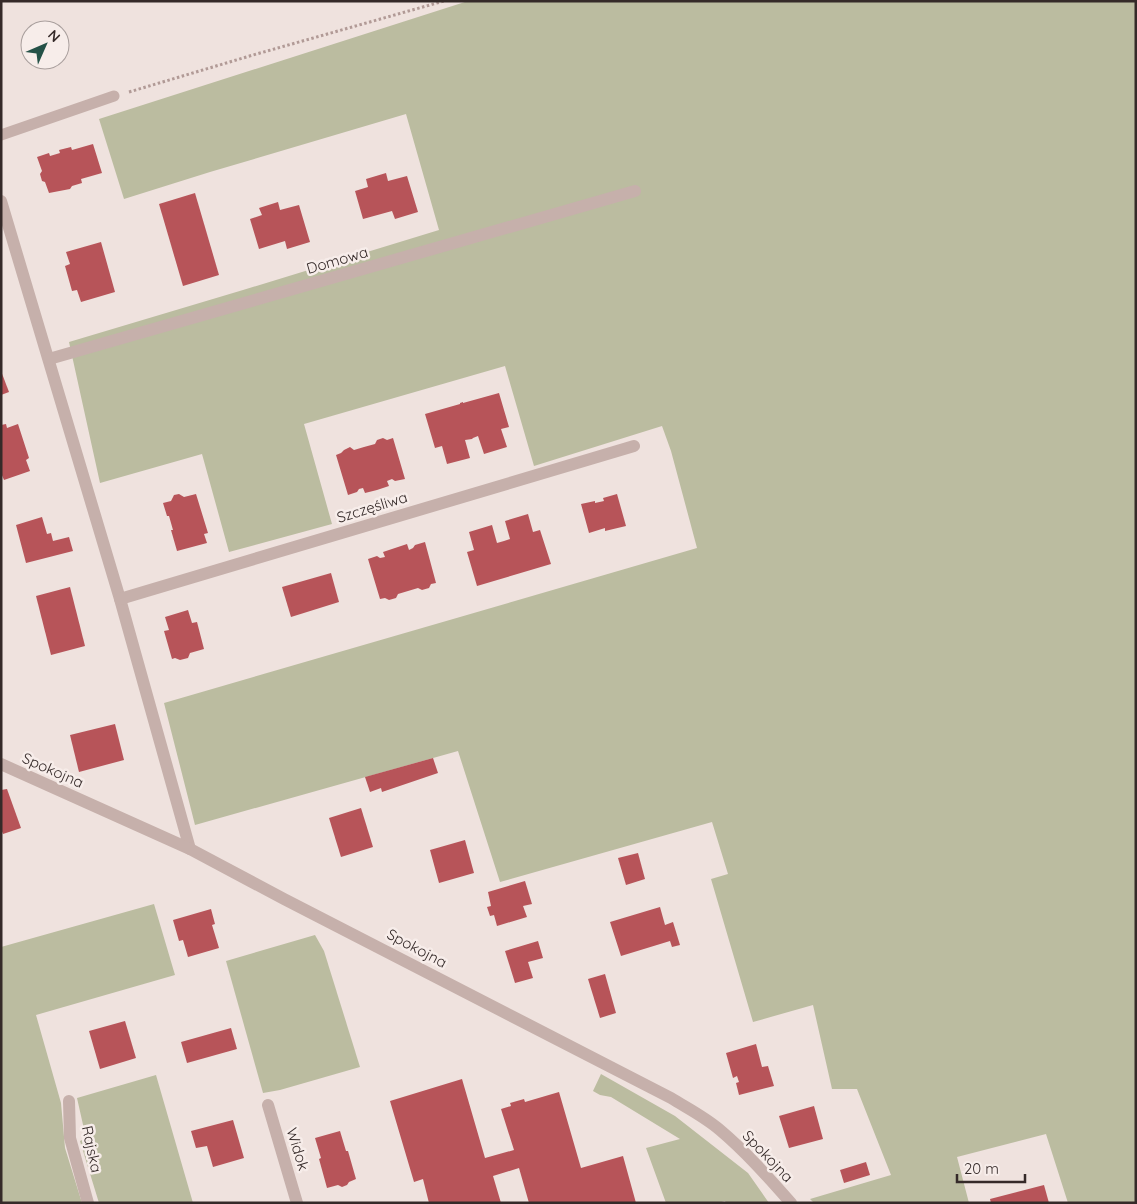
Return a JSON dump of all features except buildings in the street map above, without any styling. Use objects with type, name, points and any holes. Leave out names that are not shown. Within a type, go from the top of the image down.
[{"type":"street","name":"Domowa","points":[[49,360],[635,191]]},
{"type":"street","points":[[1,202],[120,599],[190,849]]},
{"type":"street","name":"Szczęśliwa","points":[[120,599],[634,446]]},
{"type":"street","name":"Spokojna","points":[[1,764],[190,849],[671,1098],[719,1129],[791,1203]]},
{"type":"street","name":"Rajska","points":[[69,1101],[70,1138],[88,1203]]},
{"type":"street","name":"Widok","points":[[268,1105],[297,1203]]},
{"type":"lane","points":[[1,135],[114,96]]},
{"type":"path","points":[[114,96],[444,1]]},
{"type":"green space","points":[[468,1],[1136,1],[1136,1203],[1068,1203],[1046,1134],[957,1157],[969,1203],[814,1203],[810,1199],[891,1175],[857,1089],[832,1089],[813,1005],[753,1022],[711,879],[728,874],[712,822],[500,882],[458,751],[195,825],[164,703],[697,548],[671,451],[662,426],[534,466],[505,366],[304,424],[332,524],[229,552],[202,454],[100,483],[69,342],[439,230],[406,114],[124,199],[99,119]]},
{"type":"green space","points":[[154,904],[175,975],[36,1015],[61,1103],[65,1148],[82,1203],[1,1203],[1,947]]},
{"type":"green space","points":[[315,935],[324,951],[360,1067],[280,1090],[263,1093],[226,961]]},
{"type":"green space","points":[[601,1074],[675,1116],[748,1173],[769,1203],[726,1203],[725,1201],[718,1203],[666,1203],[646,1148],[680,1139],[611,1097],[600,1095],[593,1091]]},
{"type":"green space","points":[[156,1075],[193,1203],[99,1203],[80,1141],[86,1138],[77,1098]]}]
